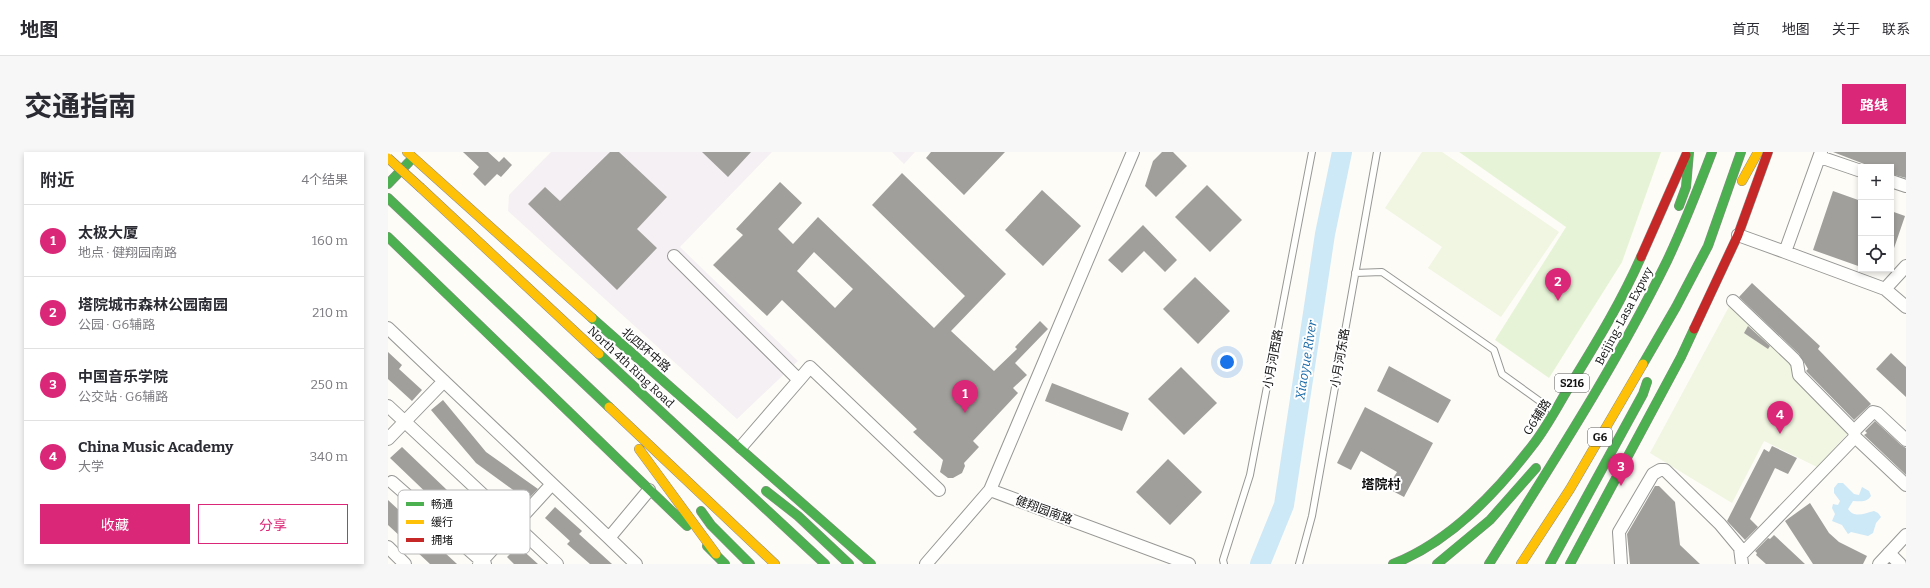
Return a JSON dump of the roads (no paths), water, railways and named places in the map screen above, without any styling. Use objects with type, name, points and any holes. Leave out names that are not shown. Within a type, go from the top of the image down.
[{"type":"main road","points":[[1675,216],[1686,187],[1688,152]]},
{"type":"main road","name":"G6辅路","points":[[1393,564],[1406,559],[1447,534],[1496,489],[1532,445],[1555,412],[1602,334],[1633,276],[1688,152]]},
{"type":"main road","name":"Beijing-Lasa Expwy","points":[[1489,564],[1602,383],[1637,320],[1675,244],[1712,152]]},
{"type":"main road","name":"G6","points":[[1521,564],[1570,488],[1676,307],[1708,246],[1741,152]]},
{"type":"main road","points":[[1708,246],[1758,152]]},
{"type":"main road","points":[[1570,564],[1662,393],[1738,235],[1768,152]]},
{"type":"main road","points":[[388,184],[410,155]]},
{"type":"main road","name":"北四环中路","points":[[410,155],[621,344],[741,447],[871,564]]},
{"type":"main road","name":"North 4th Ring Road","points":[[388,158],[825,564]]},
{"type":"main road","points":[[388,198],[775,564]]},
{"type":"main road","points":[[388,237],[725,564]]},
{"type":"main road","points":[[1637,320],[1667,238]]},
{"type":"main road","points":[[1550,564],[1643,394],[1676,307]]},
{"type":"main road","points":[[1438,563],[1460,547],[1497,514],[1534,470],[1602,383]]},
{"type":"main road","points":[[604,401],[716,554]]},
{"type":"main road","points":[[657,407],[737,469]]},
{"type":"main road","points":[[662,457],[711,525],[750,564]]},
{"type":"main road","points":[[755,483],[798,516],[849,564]]},
{"type":"street","points":[[926,564],[990,490],[1133,152]]},
{"type":"street","points":[[1785,252],[1820,154],[1858,170]]},
{"type":"street","points":[[1894,182],[1906,186]]},
{"type":"street","points":[[1738,235],[1885,289],[1906,307]]},
{"type":"street","points":[[674,256],[799,380]]},
{"type":"street","points":[[1885,289],[1906,266]]},
{"type":"street","points":[[1734,301],[1794,359],[1797,363],[1799,375],[1854,434],[1906,485]]},
{"type":"street","points":[[388,328],[636,564]]},
{"type":"street","points":[[741,447],[810,367],[939,490]]},
{"type":"street","points":[[388,439],[444,381]]},
{"type":"street","points":[[388,406],[478,490]]},
{"type":"street","points":[[1742,559],[1873,412],[1877,413],[1906,440]]},
{"type":"street","points":[[1621,564],[1618,532],[1653,474],[1660,470],[1665,470],[1720,524],[1740,548],[1742,559]]},
{"type":"street","points":[[392,482],[401,490]]},
{"type":"street","points":[[530,508],[552,484]]},
{"type":"street","points":[[609,538],[649,490]]},
{"type":"street","name":"健翔园南路","points":[[990,490],[1189,564]]},
{"type":"street","points":[[1879,564],[1906,535]]},
{"type":"street","points":[[530,539],[557,564]]},
{"type":"street","points":[[388,547],[405,564]]},
{"type":"street","points":[[1889,553],[1900,564]]},
{"type":"street","points":[[472,554],[482,563],[490,554]]},
{"type":"lane","name":"小月河西路","points":[[1224,564],[1223,560],[1250,475],[1312,152]]},
{"type":"lane","name":"小月河东路","points":[[1299,564],[1312,516],[1377,152]]},
{"type":"lane","points":[[1355,273],[1382,272],[1388,276],[1494,350],[1502,374],[1555,412]]},
{"type":"water","points":[[1838,483],[1843,483],[1854,494],[1859,495],[1862,487],[1869,491],[1871,496],[1867,500],[1853,501],[1848,509],[1857,515],[1874,511],[1878,513],[1881,517],[1876,523],[1873,533],[1868,536],[1851,532],[1848,534],[1842,525],[1832,521],[1835,514],[1832,508],[1833,504],[1838,505],[1840,501],[1834,493],[1834,488]]},
{"type":"waterway","name":"Xiaoyue River","points":[[1260,564],[1284,505],[1325,234],[1342,152]]},
{"type":"place","name":"塔院城市森林公园南园","points":[[1558,301]]},
{"type":"place","name":"太极大厦","points":[[965,413]]},
{"type":"place","name":"China Music Academy","points":[[1780,434]]},
{"type":"place","name":"中国音乐学院","points":[[1621,486]]},
{"type":"district","name":"塔院村","points":[[1381,484]]}]
